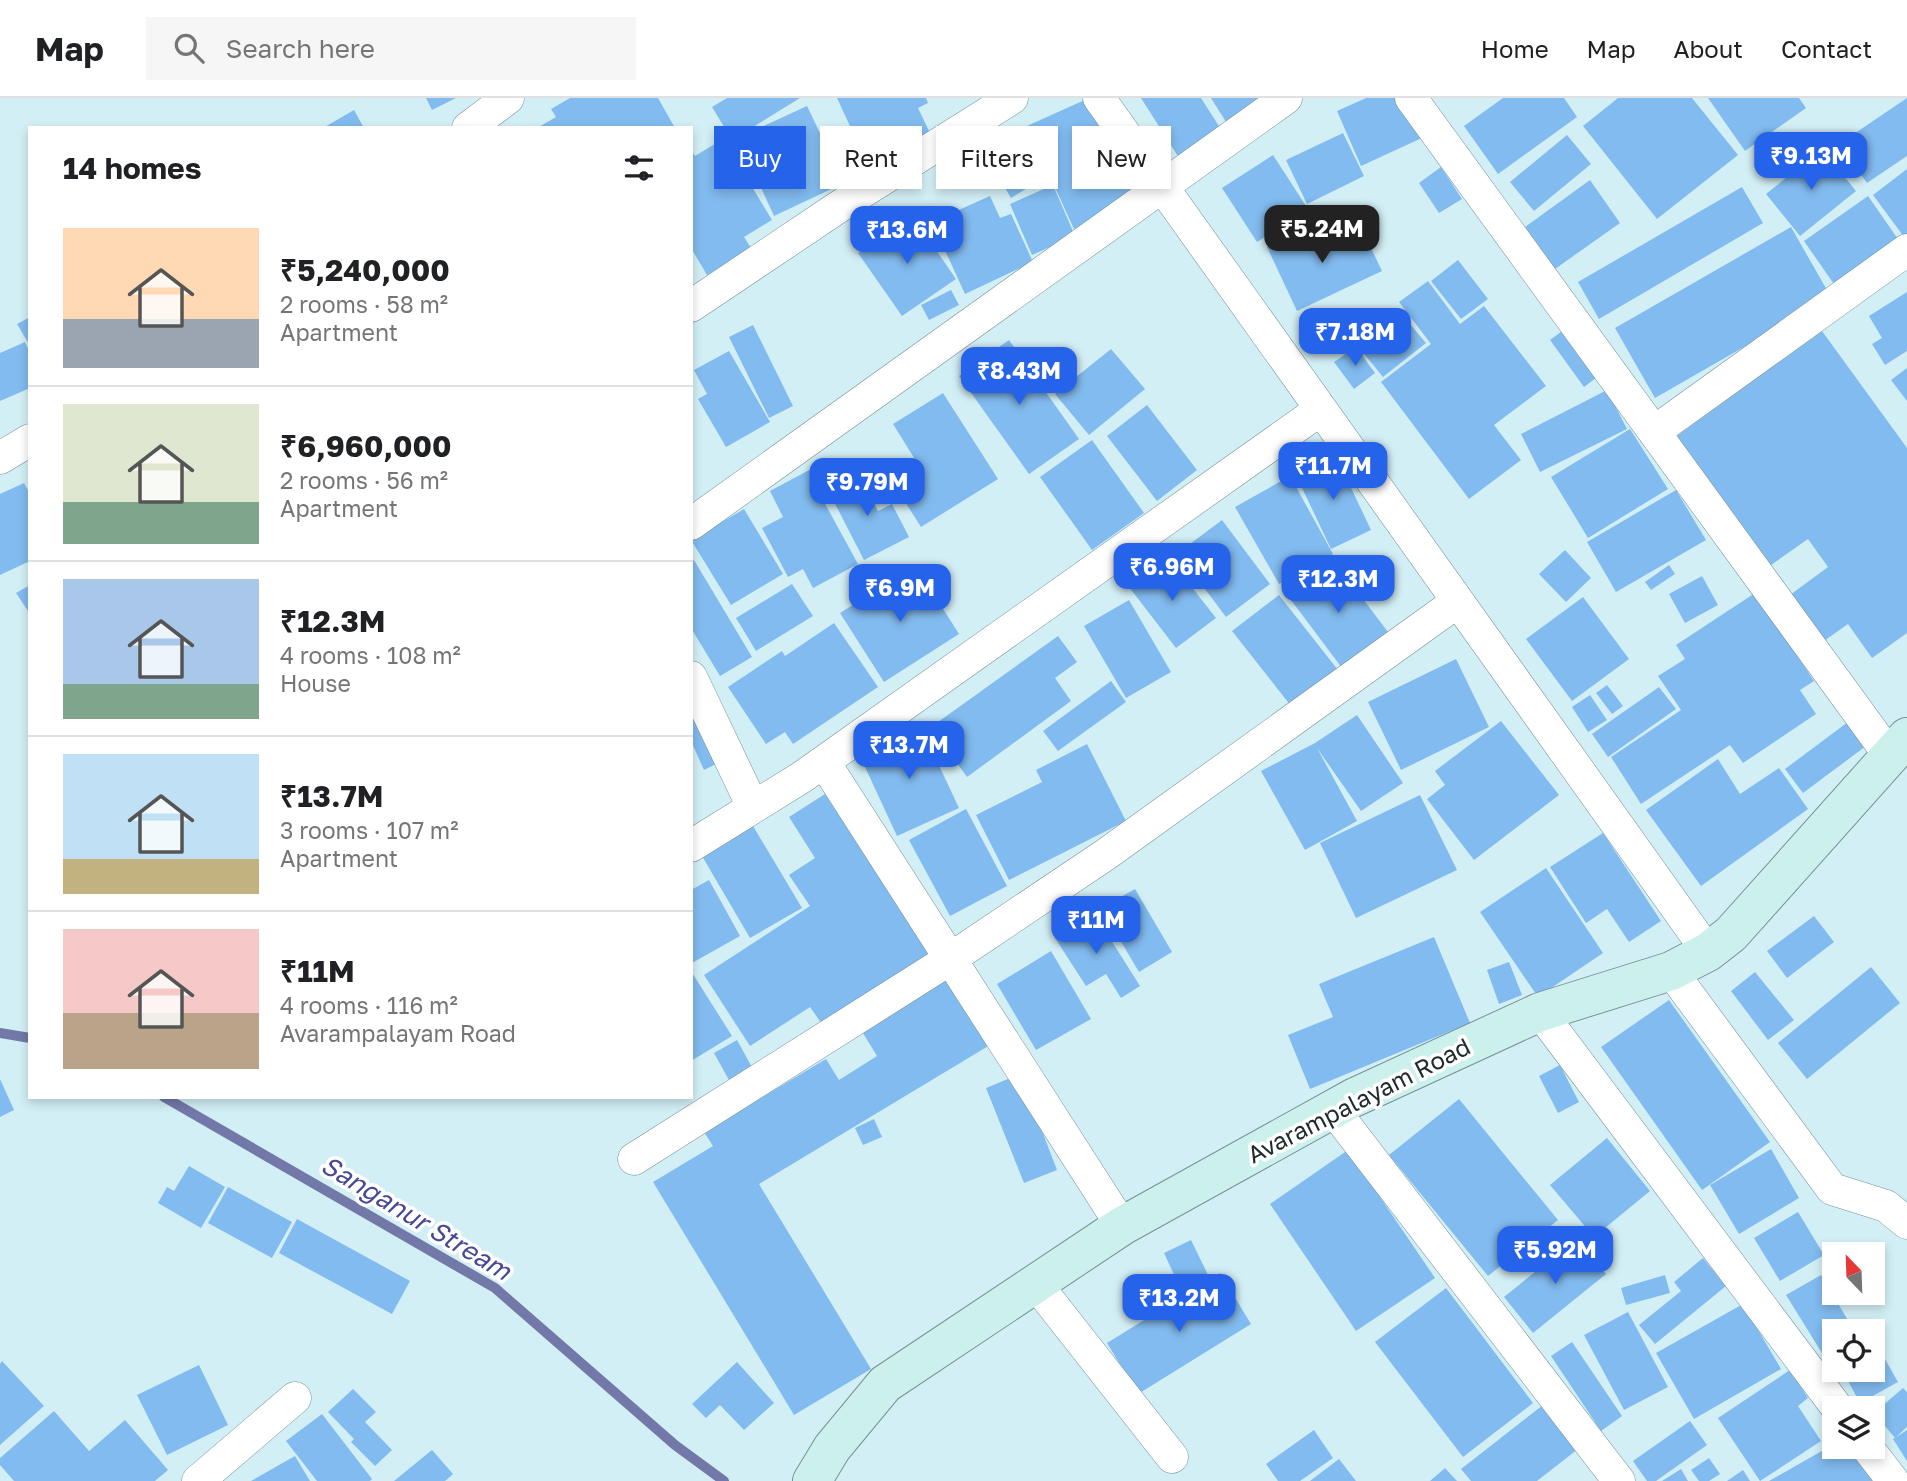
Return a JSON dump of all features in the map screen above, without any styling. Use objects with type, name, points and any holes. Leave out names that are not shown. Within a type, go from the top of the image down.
[{"type":"street","points":[[471,126],[509,98]]},
{"type":"street","points":[[693,305],[840,206],[1012,98]]},
{"type":"street","points":[[1099,98],[1119,126]]},
{"type":"street","points":[[1171,182],[1286,98]]},
{"type":"street","points":[[1411,98],[1654,432],[1898,747]]},
{"type":"street","points":[[693,523],[1162,189]]},
{"type":"street","points":[[1164,189],[1708,951]]},
{"type":"street","points":[[1654,432],[1907,250]]},
{"type":"street","points":[[693,845],[824,762],[1320,410]]},
{"type":"street","points":[[0,458],[28,441]]},
{"type":"street","points":[[634,1159],[950,958],[1105,855],[1457,603]]},
{"type":"street","points":[[693,681],[753,807]]},
{"type":"street","name":"Avarampalayam Road","points":[[812,1481],[832,1448],[885,1384],[1122,1226],[1333,1109],[1540,1012],[1671,971],[1708,951],[1731,934],[1898,747]]},
{"type":"street","points":[[824,762],[1122,1226]]},
{"type":"street","points":[[1671,971],[1832,1189],[1886,1206],[1907,1223]]},
{"type":"street","points":[[1540,1012],[1828,1396]]},
{"type":"street","points":[[1333,1109],[1619,1481]]},
{"type":"street","points":[[1036,1284],[1172,1457]]},
{"type":"street","points":[[198,1481],[295,1398]]},
{"type":"street","points":[[1876,1459],[1892,1481]]},
{"type":"building","points":[[426,98],[456,98],[432,110]]},
{"type":"building","points":[[570,98],[658,98],[674,126],[540,126],[556,117],[551,109]]},
{"type":"building","points":[[727,98],[800,98],[755,126],[724,126],[712,107]]},
{"type":"building","points":[[837,98],[926,98],[928,103],[918,108],[931,135],[922,139],[922,126],[850,126]]},
{"type":"building","points":[[1089,98],[1102,126],[1072,126],[1072,189],[1131,189],[1136,201],[1074,229],[1056,189],[1058,189],[1058,126],[1027,126]]},
{"type":"building","points":[[1141,98],[1201,98],[1224,134],[1181,161],[1171,145],[1171,126],[1159,126]]},
{"type":"building","points":[[1211,98],[1265,98],[1226,122]]},
{"type":"building","points":[[1366,98],[1407,98],[1424,137],[1361,166],[1337,111]]},
{"type":"building","points":[[1503,98],[1564,98],[1577,117],[1498,174],[1464,126]]},
{"type":"building","points":[[1618,98],[1692,98],[1738,155],[1657,219],[1583,126]]},
{"type":"building","points":[[1708,98],[1799,98],[1806,108],[1745,151]]},
{"type":"building","points":[[1907,98],[1907,156],[1867,183],[1839,144]]},
{"type":"building","points":[[807,106],[820,133],[820,189],[831,189],[774,216],[762,189],[806,189],[806,126],[764,126]]},
{"type":"building","points":[[354,110],[363,126],[326,126]]},
{"type":"building","points":[[1343,133],[1364,176],[1307,204],[1286,160]]},
{"type":"building","points":[[1567,135],[1591,164],[1534,211],[1510,182]]},
{"type":"building","points":[[714,144],[714,189],[753,189],[772,220],[744,237],[751,248],[707,275],[693,251],[693,153],[695,156]]},
{"type":"building","points":[[1822,149],[1856,191],[1800,236],[1766,194]]},
{"type":"building","points":[[1273,155],[1308,209],[1257,242],[1222,188]]},
{"type":"building","points":[[1441,167],[1462,199],[1439,213],[1419,183]]},
{"type":"building","points":[[1907,169],[1907,241],[1873,195]]},
{"type":"building","points":[[1590,180],[1620,223],[1555,269],[1525,227]]},
{"type":"building","points":[[1742,187],[1763,223],[1599,319],[1578,282]]},
{"type":"building","points":[[1006,189],[1026,189],[1011,198]]},
{"type":"building","points":[[1044,189],[1055,189],[1075,236],[1032,255],[1010,204]]},
{"type":"building","points":[[990,196],[1000,218],[1011,214],[1033,262],[965,294],[932,222]]},
{"type":"building","points":[[1868,196],[1900,242],[1836,287],[1804,241]]},
{"type":"building","points":[[912,215],[956,279],[902,316],[858,253]]},
{"type":"building","points":[[1313,226],[1321,245],[1361,227],[1382,271],[1297,311],[1267,247]]},
{"type":"building","points":[[1791,227],[1831,297],[1655,398],[1615,328]]},
{"type":"building","points":[[1458,260],[1488,299],[1461,319],[1431,281]]},
{"type":"building","points":[[1428,281],[1460,324],[1484,306],[1546,386],[1494,425],[1521,460],[1469,499],[1381,382],[1431,344],[1399,302]]},
{"type":"building","points":[[951,290],[959,305],[929,320],[921,305]]},
{"type":"building","points":[[1907,292],[1907,351],[1885,365],[1872,344],[1882,338],[1869,316]]},
{"type":"building","points":[[1399,311],[1426,343],[1383,377],[1357,345]]},
{"type":"building","points":[[28,318],[28,343],[17,324]]},
{"type":"building","points":[[753,325],[793,406],[769,418],[729,337]]},
{"type":"building","points":[[1565,329],[1600,375],[1584,387],[1550,340]]},
{"type":"building","points":[[1822,331],[1907,448],[1907,633],[1872,658],[1848,624],[1824,641],[1790,595],[1828,567],[1808,539],[1771,565],[1677,436]]},
{"type":"building","points":[[1009,340],[1079,439],[1029,474],[959,376]]},
{"type":"building","points":[[25,342],[28,349],[28,389],[0,401],[0,353]]},
{"type":"building","points":[[1356,347],[1375,373],[1354,389],[1334,362]]},
{"type":"building","points":[[1111,349],[1145,389],[1089,435],[1055,394]]},
{"type":"building","points":[[729,351],[770,422],[726,447],[698,399],[707,394],[694,370]]},
{"type":"building","points":[[1907,368],[1907,401],[1891,380]]},
{"type":"building","points":[[1607,390],[1627,429],[1540,472],[1521,434]]},
{"type":"building","points":[[943,393],[998,479],[921,527],[895,486],[921,469],[893,424]]},
{"type":"building","points":[[1147,405],[1197,470],[1157,501],[1107,436]]},
{"type":"building","points":[[1630,429],[1668,489],[1588,538],[1551,477]]},
{"type":"building","points":[[1092,440],[1144,513],[1092,550],[1040,477]]},
{"type":"building","points":[[1335,454],[1371,530],[1331,549],[1295,473]]},
{"type":"building","points":[[826,461],[837,479],[817,489],[858,564],[813,588],[803,569],[788,577],[762,528],[783,517],[770,491]]},
{"type":"building","points":[[858,474],[878,511],[892,504],[909,537],[864,560],[828,490]]},
{"type":"building","points":[[1290,476],[1333,554],[1279,584],[1235,507]]},
{"type":"building","points":[[24,483],[28,490],[28,562],[0,575],[0,494]]},
{"type":"building","points":[[1676,490],[1706,540],[1616,592],[1587,542]]},
{"type":"building","points":[[744,509],[783,574],[731,605],[693,543],[693,539]]},
{"type":"building","points":[[1222,520],[1270,584],[1226,617],[1178,553]]},
{"type":"building","points":[[1565,550],[1591,578],[1566,602],[1539,574]]},
{"type":"building","points":[[1168,557],[1216,618],[1176,648],[1129,587]]},
{"type":"building","points":[[693,561],[752,657],[720,676],[693,631]]},
{"type":"building","points":[[1335,562],[1388,632],[1342,668],[1288,596]]},
{"type":"building","points":[[1669,565],[1675,574],[1651,590],[1645,582]]},
{"type":"building","points":[[916,566],[959,634],[884,682],[840,613]]},
{"type":"building","points":[[1702,576],[1718,605],[1685,623],[1669,594]]},
{"type":"building","points":[[792,584],[813,616],[756,651],[736,618]]},
{"type":"building","points":[[28,586],[28,611],[16,593]]},
{"type":"building","points":[[1755,593],[1814,681],[1800,690],[1816,714],[1743,763],[1730,745],[1641,804],[1611,757],[1681,710],[1658,676],[1685,659],[1676,645]]},
{"type":"building","points":[[1279,595],[1338,670],[1291,706],[1232,631]]},
{"type":"building","points":[[1583,597],[1629,659],[1572,701],[1526,639]]},
{"type":"building","points":[[1129,600],[1171,672],[1126,698],[1084,626]]},
{"type":"building","points":[[834,623],[878,687],[793,744],[785,732],[766,744],[728,687],[782,651],[785,656]]},
{"type":"building","points":[[1058,636],[1077,662],[1055,678],[1071,701],[967,777],[931,727]]},
{"type":"building","points":[[1456,659],[1489,727],[1401,770],[1368,702]]},
{"type":"building","points":[[1111,681],[1126,702],[1058,751],[1043,731]]},
{"type":"building","points":[[1607,685],[1623,706],[1612,714],[1596,693]]},
{"type":"building","points":[[1659,687],[1676,709],[1608,757],[1592,734]]},
{"type":"building","points":[[1590,695],[1607,720],[1588,732],[1572,707]]},
{"type":"building","points":[[693,702],[720,762],[704,770],[693,745]]},
{"type":"building","points":[[1357,715],[1403,783],[1361,811],[1317,748],[1357,821],[1305,850],[1261,771],[1315,743]]},
{"type":"building","points":[[1852,719],[1870,743],[1803,793],[1785,769]]},
{"type":"building","points":[[1501,721],[1559,795],[1474,860],[1427,799],[1445,785],[1435,771]]},
{"type":"building","points":[[920,725],[959,808],[897,836],[859,754]]},
{"type":"building","points":[[1087,744],[1126,821],[1009,880],[976,815],[1042,782],[1036,770]]},
{"type":"building","points":[[1718,759],[1740,794],[1779,768],[1808,809],[1701,886],[1646,810]]},
{"type":"building","points":[[825,794],[932,958],[824,1027],[810,1007],[750,1046],[704,975],[810,906],[789,875],[815,858],[789,817]]},
{"type":"building","points":[[1420,795],[1457,870],[1356,918],[1320,843]]},
{"type":"building","points":[[966,809],[1007,886],[950,916],[909,840]]},
{"type":"building","points":[[753,826],[802,908],[750,938],[702,856]]},
{"type":"building","points":[[1603,833],[1661,921],[1629,942],[1607,909],[1586,923],[1550,867]]},
{"type":"building","points":[[1546,868],[1603,953],[1538,997],[1480,912]]},
{"type":"building","points":[[709,880],[740,936],[693,962],[693,889]]},
{"type":"building","points":[[1135,889],[1172,952],[1139,972],[1101,908]]},
{"type":"building","points":[[1094,913],[1140,986],[1121,998],[1106,974],[1086,986],[1055,938]]},
{"type":"building","points":[[1814,916],[1834,942],[1787,978],[1767,951]]},
{"type":"building","points":[[1434,937],[1470,1023],[1310,1089],[1288,1035],[1333,1017],[1319,984]]},
{"type":"building","points":[[1051,951],[1091,1019],[1036,1050],[997,984]]},
{"type":"building","points":[[1509,962],[1522,995],[1499,1004],[1487,970]]},
{"type":"building","points":[[1871,967],[1900,1003],[1807,1079],[1778,1043]]},
{"type":"building","points":[[946,972],[990,1045],[759,1184],[871,1369],[794,1415],[653,1182],[713,1146],[704,1132],[826,1059],[839,1080],[877,1056],[858,1025]]},
{"type":"building","points":[[1755,972],[1794,1020],[1768,1040],[1731,991]]},
{"type":"building","points":[[693,974],[732,1036],[693,1060]]},
{"type":"building","points":[[1669,1000],[1770,1142],[1702,1190],[1601,1047]]},
{"type":"building","points":[[737,1040],[753,1069],[730,1082],[714,1053]]},
{"type":"building","points":[[1560,1065],[1579,1102],[1558,1113],[1539,1076]]},
{"type":"building","points":[[1020,1074],[1057,1170],[1024,1183],[986,1088]]},
{"type":"building","points":[[0,1079],[14,1110],[0,1117]]},
{"type":"building","points":[[1459,1099],[1558,1220],[1488,1276],[1389,1155]]},
{"type":"building","points":[[874,1119],[882,1137],[863,1145],[855,1128]]},
{"type":"building","points":[[1607,1138],[1650,1191],[1594,1237],[1550,1185]]},
{"type":"building","points":[[1771,1149],[1799,1198],[1739,1234],[1710,1185]]},
{"type":"building","points":[[1348,1150],[1435,1278],[1356,1331],[1270,1204]]},
{"type":"building","points":[[189,1166],[225,1187],[201,1228],[158,1203],[167,1187],[174,1191]]},
{"type":"building","points":[[228,1187],[292,1222],[272,1258],[208,1223]]},
{"type":"building","points":[[1798,1212],[1822,1252],[1822,1256],[1780,1281],[1754,1238]]},
{"type":"building","points":[[297,1219],[410,1281],[392,1314],[279,1253]]},
{"type":"building","points":[[1577,1238],[1606,1274],[1533,1333],[1504,1297]]},
{"type":"building","points":[[1191,1240],[1210,1279],[1182,1292],[1164,1253]]},
{"type":"building","points":[[1703,1258],[1726,1286],[1655,1344],[1639,1325],[1681,1291],[1674,1282]]},
{"type":"building","points":[[1220,1273],[1251,1324],[1138,1394],[1107,1343]]},
{"type":"building","points":[[1665,1275],[1670,1293],[1626,1305],[1621,1288]]},
{"type":"building","points":[[1821,1275],[1822,1306],[1839,1306],[1847,1319],[1822,1319],[1822,1353],[1786,1295]]},
{"type":"building","points":[[1446,1288],[1533,1403],[1463,1457],[1375,1342]]},
{"type":"building","points":[[1743,1304],[1781,1369],[1694,1419],[1656,1353]]},
{"type":"building","points":[[1628,1312],[1668,1387],[1624,1410],[1584,1335]]},
{"type":"building","points":[[1572,1342],[1622,1416],[1601,1431],[1551,1356]]},
{"type":"building","points":[[1885,1359],[1898,1382],[1873,1396],[1856,1396],[1849,1382],[1885,1382]]},
{"type":"building","points":[[2,1361],[44,1406],[0,1445],[0,1364]]},
{"type":"building","points":[[737,1362],[774,1403],[744,1430],[720,1405],[706,1418],[692,1404]]},
{"type":"building","points":[[199,1365],[228,1425],[167,1455],[137,1395]]},
{"type":"building","points":[[1790,1370],[1808,1398],[1798,1406],[1821,1441],[1760,1481],[1718,1418]]},
{"type":"building","points":[[1903,1388],[1907,1392],[1907,1427],[1895,1438],[1885,1426],[1885,1404]]},
{"type":"building","points":[[353,1389],[376,1412],[365,1422],[392,1450],[375,1466],[351,1442],[354,1439],[328,1412]]},
{"type":"building","points":[[1543,1405],[1578,1449],[1537,1481],[1471,1481],[1461,1469]]},
{"type":"building","points":[[54,1411],[89,1451],[125,1420],[168,1470],[155,1481],[14,1481],[0,1465],[0,1458]]},
{"type":"building","points":[[322,1414],[372,1479],[370,1481],[317,1481],[286,1441]]},
{"type":"building","points":[[1690,1421],[1707,1445],[1656,1481],[1647,1481],[1633,1461]]},
{"type":"building","points":[[1314,1430],[1333,1458],[1300,1481],[1278,1481],[1266,1464]]},
{"type":"building","points":[[1907,1430],[1907,1461],[1893,1439]]},
{"type":"building","points":[[432,1450],[453,1474],[445,1481],[394,1481]]},
{"type":"building","points":[[1822,1451],[1822,1459],[1862,1459],[1874,1481],[1769,1481]]},
{"type":"building","points":[[295,1456],[310,1481],[251,1481]]},
{"type":"building","points":[[1709,1458],[1720,1474],[1709,1481],[1699,1481],[1691,1470]]},
{"type":"building","points":[[1339,1459],[1356,1481],[1310,1481]]},
{"type":"building","points":[[1445,1468],[1457,1481],[1430,1481]]},
{"type":"building","points":[[1681,1469],[1688,1481],[1662,1481]]},
{"type":"building","points":[[1743,1470],[1750,1481],[1727,1481]]},
{"type":"waterway","name":"Sanganur Stream","points":[[0,1033],[28,1038]]},
{"type":"waterway","name":"Sanganur Stream","points":[[167,1099],[495,1288],[675,1445],[724,1481]]}]
